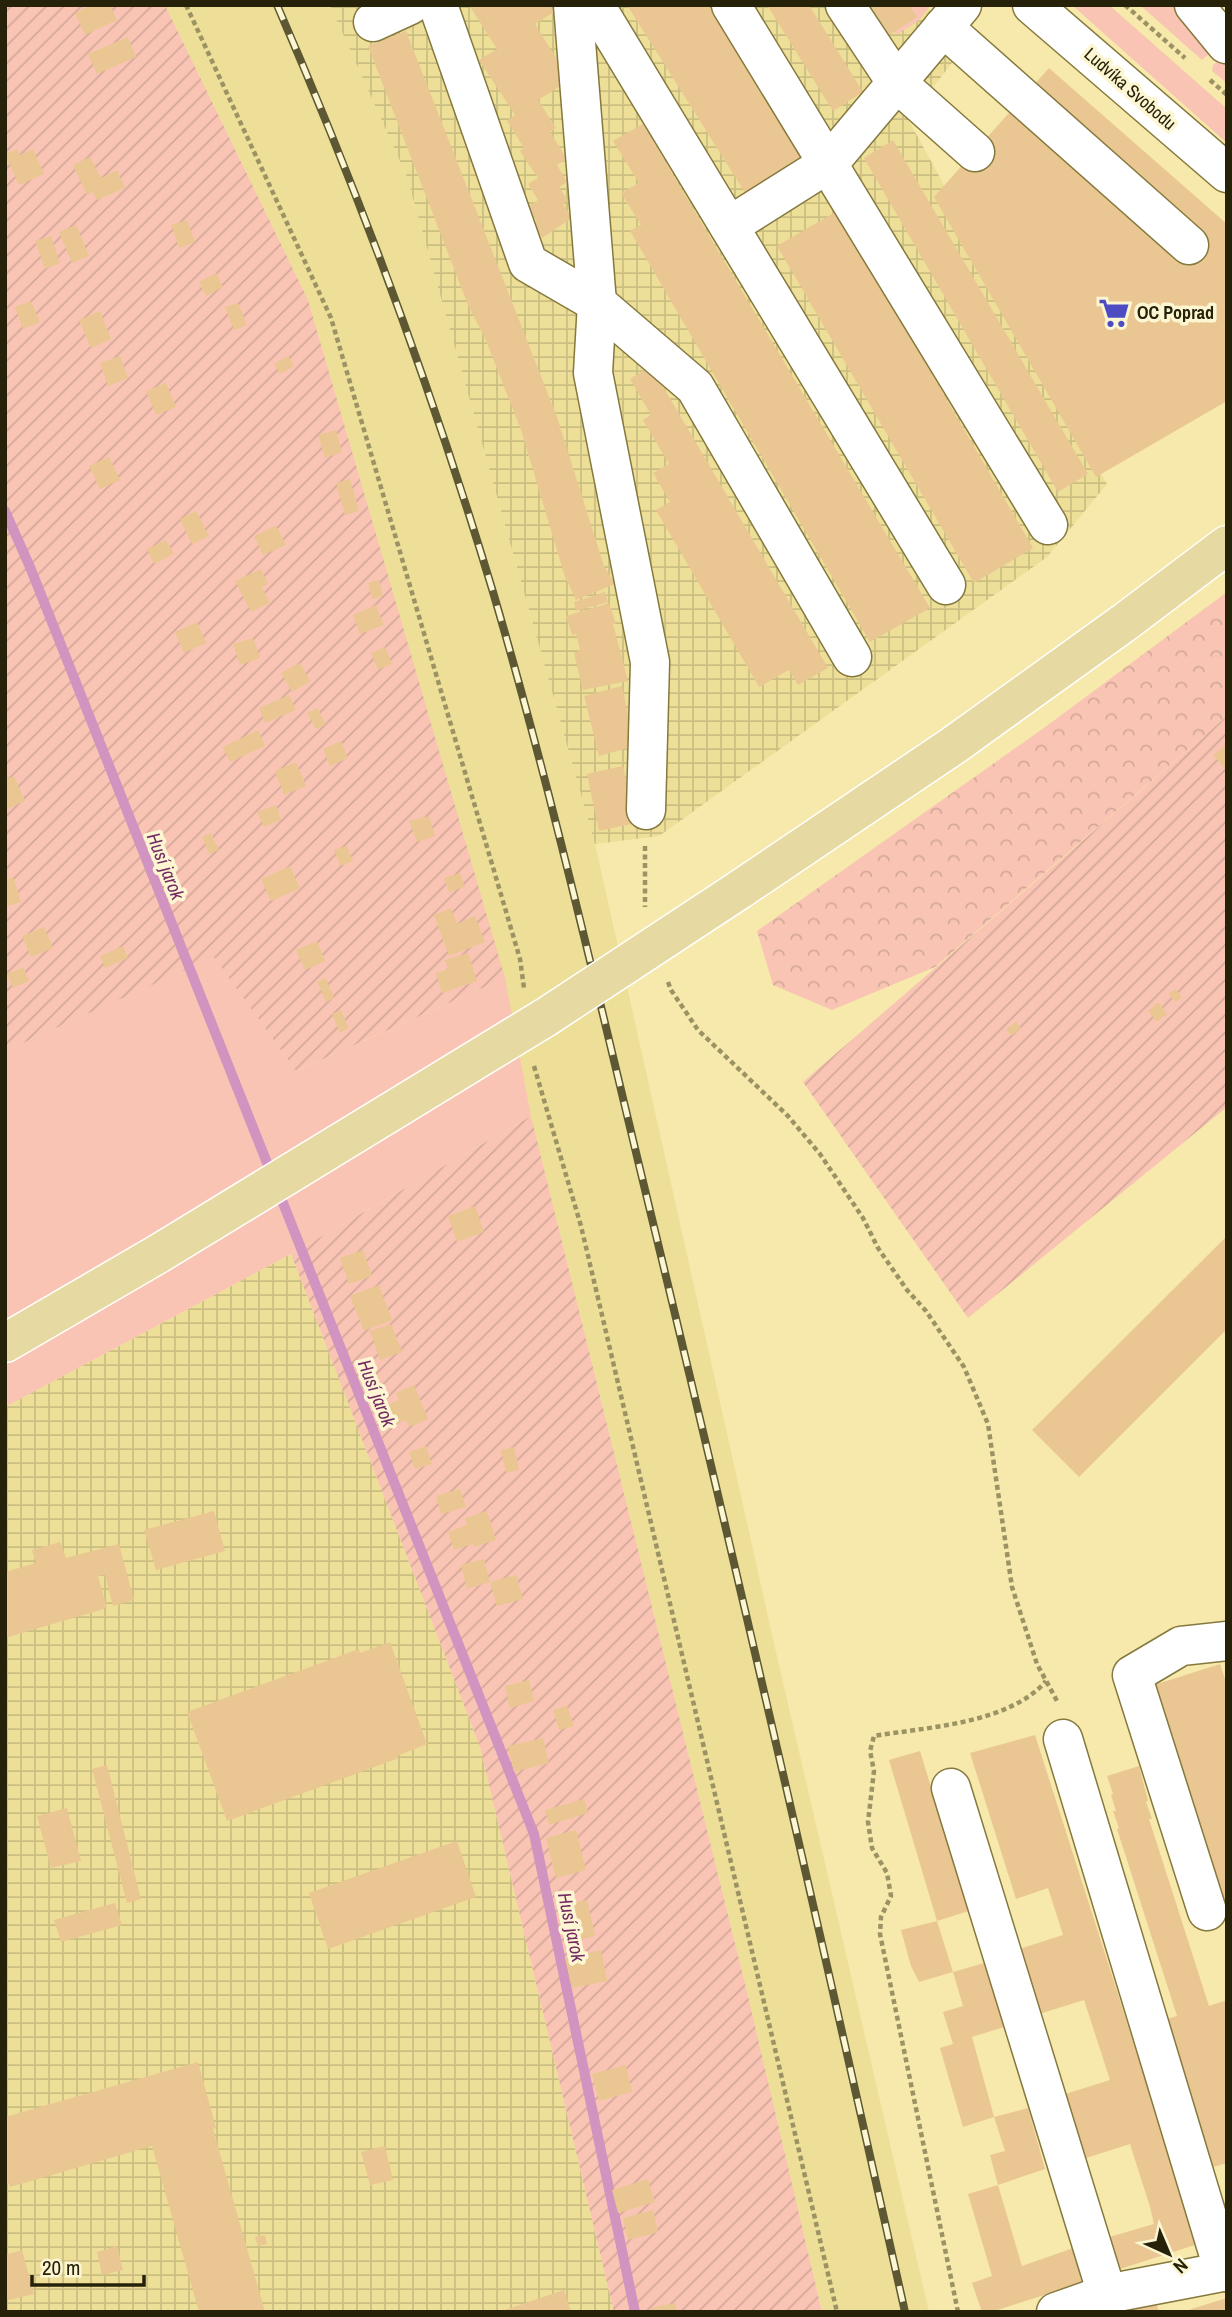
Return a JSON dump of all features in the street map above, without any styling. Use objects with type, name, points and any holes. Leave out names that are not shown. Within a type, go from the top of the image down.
[{"type":"main road","points":[[5,1343],[158,1254],[546,1017],[954,745],[1227,545]]},
{"type":"street","points":[[373,22],[410,5]]},
{"type":"street","points":[[438,5],[528,263],[597,303],[695,387],[852,657]]},
{"type":"street","points":[[573,5],[597,303],[593,373],[650,662],[646,810]]},
{"type":"street","points":[[595,5],[946,585]]},
{"type":"street","points":[[731,5],[1048,526]]},
{"type":"street","points":[[845,5],[897,82],[975,152]]},
{"type":"street","name":"Ludvíka Svobodu","points":[[1032,5],[1227,173]]},
{"type":"street","points":[[1194,5],[1226,44]]},
{"type":"street","points":[[729,226],[829,163],[952,16],[1189,245]]},
{"type":"street","points":[[1208,1911],[1132,1675],[1181,1646],[1227,1641]]},
{"type":"street","points":[[1056,2312],[1107,2294],[1225,2271],[1063,1739]]},
{"type":"street","points":[[951,1788],[1107,2294]]},
{"type":"path","points":[[186,5],[331,318],[520,959],[525,997]]},
{"type":"path","points":[[1125,5],[1186,59]]},
{"type":"path","points":[[1206,77],[1227,94]]},
{"type":"path","points":[[646,810],[643,902],[647,915]]},
{"type":"path","points":[[667,977],[671,990],[698,1030],[788,1116],[820,1154],[863,1219],[878,1248],[964,1367],[988,1424],[1012,1587],[1037,1664],[1057,1701],[1063,1739]]},
{"type":"path","points":[[533,1059],[581,1226],[837,2312]]},
{"type":"path","points":[[958,2312],[880,1934],[881,1917],[888,1906],[890,1888],[887,1873],[872,1848],[868,1822],[874,1771],[870,1751],[874,1736],[972,1720],[1026,1699],[1046,1681]]},
{"type":"shaded area","points":[[165,5],[330,5],[407,177],[595,844],[775,1648],[929,2312],[822,2312],[747,1992],[531,1116],[504,978],[308,300]]},
{"type":"shaded area","points":[[330,5],[927,5],[955,59],[908,119],[1107,484],[1047,557],[659,836],[595,844],[407,177]]},
{"type":"shaded area","points":[[291,1254],[480,1747],[614,2312],[5,2312],[5,1407]]},
{"type":"green space","points":[[5,5],[165,5],[308,300],[505,978],[296,1071],[214,957],[5,1051]]},
{"type":"green space","points":[[909,5],[931,5],[918,21],[898,34],[893,32],[916,17]]},
{"type":"green space","points":[[1072,5],[1109,5],[1227,109],[1227,143]]},
{"type":"green space","points":[[1140,5],[1178,5],[1214,49],[1202,60]]},
{"type":"green space","points":[[1227,54],[1227,83],[1212,71],[1213,65]]},
{"type":"green space","points":[[1227,592],[1227,716],[935,967],[832,1010],[773,985],[757,931],[1048,725]]},
{"type":"green space","points":[[1227,716],[1227,1107],[968,1318],[803,1082]]},
{"type":"green space","points":[[214,956],[296,1071],[505,978],[531,1116],[291,1254],[5,1407],[5,1051]]},
{"type":"green space","points":[[531,1116],[747,1992],[822,2312],[614,2312],[480,1747],[291,1254]]},
{"type":"building","points":[[91,5],[110,5],[117,20],[85,35],[75,13]]},
{"type":"building","points":[[469,5],[550,5],[554,12],[535,24],[570,80],[538,100],[556,128],[550,132],[567,159],[557,165],[567,182],[559,187],[568,201],[563,204],[572,218],[542,238],[533,223],[537,221],[528,207],[538,200],[528,184],[538,178],[520,151],[524,148],[507,121],[515,115],[479,60],[497,49]]},
{"type":"building","points":[[627,5],[708,5],[807,164],[749,199]]},
{"type":"building","points":[[767,5],[809,5],[863,92],[833,111]]},
{"type":"building","points":[[870,5],[909,5],[917,17],[889,35]]},
{"type":"building","points":[[406,31],[557,417],[604,566],[615,584],[576,600],[565,577],[521,430],[485,338],[468,305],[368,46]]},
{"type":"building","points":[[128,37],[136,57],[97,74],[88,54]]},
{"type":"building","name":"OC Poprad","points":[[1049,68],[1227,224],[1227,401],[1096,477],[934,197]]},
{"type":"building","points":[[643,124],[930,608],[870,642],[630,231],[641,225],[621,193],[639,183],[613,141]]},
{"type":"building","points":[[893,140],[1088,474],[1058,492],[864,158]]},
{"type":"building","points":[[17,149],[20,155],[33,149],[44,174],[19,185],[5,154]]},
{"type":"building","points":[[90,157],[101,178],[117,170],[125,188],[97,200],[93,192],[87,195],[73,165]]},
{"type":"building","points":[[837,211],[1033,548],[974,583],[777,246]]},
{"type":"building","points":[[187,220],[195,242],[179,248],[171,225]]},
{"type":"building","points":[[76,225],[89,256],[72,263],[59,232]]},
{"type":"building","points":[[51,236],[60,263],[45,269],[35,241]]},
{"type":"building","points":[[216,273],[223,287],[206,296],[199,282]]},
{"type":"building","points":[[31,301],[40,322],[23,329],[15,307]]},
{"type":"building","points":[[238,303],[247,325],[234,330],[225,307]]},
{"type":"building","points":[[100,311],[111,339],[91,348],[79,320]]},
{"type":"building","points":[[120,356],[128,378],[108,386],[100,363]]},
{"type":"building","points":[[288,356],[294,366],[280,374],[274,364]]},
{"type":"building","points":[[651,366],[828,668],[798,685],[789,670],[759,687],[656,510],[670,502],[653,473],[669,464],[643,420],[651,415],[630,379]]},
{"type":"building","points":[[166,383],[176,407],[156,415],[146,391]]},
{"type":"building","points":[[336,430],[342,452],[325,458],[318,435]]},
{"type":"building","points":[[109,457],[120,480],[100,489],[89,466]]},
{"type":"building","points":[[350,479],[359,511],[345,515],[336,483]]},
{"type":"building","points":[[196,511],[209,536],[192,544],[180,519]]},
{"type":"building","points":[[276,526],[286,545],[263,555],[254,536]]},
{"type":"building","points":[[166,540],[174,554],[154,564],[147,549]]},
{"type":"building","points":[[261,569],[268,584],[262,587],[270,603],[251,612],[235,581]]},
{"type":"building","points":[[379,580],[383,596],[372,599],[368,583]]},
{"type":"building","points":[[605,592],[608,602],[576,611],[574,602]]},
{"type":"building","points":[[609,603],[628,681],[583,690],[574,653],[580,650],[576,634],[572,635],[566,616]]},
{"type":"building","points":[[376,605],[384,625],[360,634],[353,615]]},
{"type":"building","points":[[197,622],[206,643],[184,653],[175,632]]},
{"type":"building","points":[[253,638],[260,658],[240,665],[233,644]]},
{"type":"building","points":[[385,647],[392,664],[378,670],[371,653]]},
{"type":"building","points":[[300,663],[310,681],[292,692],[281,673]]},
{"type":"building","points":[[622,686],[635,746],[599,756],[584,696]]},
{"type":"building","points":[[289,695],[296,710],[265,723],[259,708]]},
{"type":"building","points":[[317,708],[326,724],[316,729],[307,713]]},
{"type":"building","points":[[258,730],[265,746],[230,762],[223,747]]},
{"type":"building","points":[[341,741],[348,758],[330,766],[323,749]]},
{"type":"building","points":[[1227,746],[1227,771],[1213,755]]},
{"type":"building","points":[[296,762],[306,786],[284,795],[275,771]]},
{"type":"building","points":[[623,766],[636,823],[599,831],[587,774]]},
{"type":"building","points":[[14,776],[25,801],[5,810],[5,780]]},
{"type":"building","points":[[276,805],[281,820],[264,827],[257,812]]},
{"type":"building","points":[[429,816],[435,836],[417,842],[409,821]]},
{"type":"building","points":[[211,833],[219,850],[209,854],[202,837]]},
{"type":"building","points":[[347,846],[353,861],[340,866],[334,850]]},
{"type":"building","points":[[290,866],[300,888],[271,901],[261,879]]},
{"type":"building","points":[[460,873],[465,887],[449,892],[444,878]]},
{"type":"building","points":[[13,877],[21,902],[5,907],[5,880]]},
{"type":"building","points":[[451,908],[457,924],[475,916],[485,942],[449,956],[434,915]]},
{"type":"building","points":[[44,927],[53,948],[31,957],[22,936]]},
{"type":"building","points":[[317,941],[325,961],[305,970],[296,950]]},
{"type":"building","points":[[123,946],[128,958],[105,968],[100,956]]},
{"type":"building","points":[[468,953],[477,981],[442,993],[436,973],[448,969],[445,960]]},
{"type":"building","points":[[23,967],[29,981],[13,988],[7,974]]},
{"type":"building","points":[[326,978],[334,998],[326,1002],[317,982]]},
{"type":"building","points":[[1175,989],[1182,997],[1176,1002],[1168,994]]},
{"type":"building","points":[[1159,1002],[1167,1014],[1157,1022],[1148,1011]]},
{"type":"building","points":[[341,1010],[349,1028],[340,1033],[332,1014]]},
{"type":"building","points":[[1016,1022],[1021,1028],[1011,1036],[1006,1029]]},
{"type":"building","points":[[475,1206],[484,1232],[457,1242],[448,1216]]},
{"type":"building","points":[[1227,1236],[1227,1329],[1079,1477],[1032,1430]]},
{"type":"building","points":[[363,1250],[372,1276],[349,1284],[340,1258]]},
{"type":"building","points":[[379,1285],[392,1320],[364,1331],[350,1296]]},
{"type":"building","points":[[391,1324],[402,1352],[380,1360],[370,1331]]},
{"type":"building","points":[[414,1385],[428,1419],[409,1427],[406,1420],[395,1424],[387,1405],[399,1400],[396,1393]]},
{"type":"building","points":[[426,1446],[432,1464],[415,1469],[409,1452]]},
{"type":"building","points":[[514,1447],[519,1470],[506,1473],[501,1450]]},
{"type":"building","points":[[460,1489],[466,1507],[441,1514],[436,1496]]},
{"type":"building","points":[[214,1511],[225,1551],[156,1570],[144,1530]]},
{"type":"building","points":[[487,1511],[496,1540],[454,1550],[448,1532],[467,1525],[465,1518]]},
{"type":"building","points":[[60,1542],[66,1558],[119,1544],[134,1600],[113,1606],[105,1575],[98,1576],[107,1608],[5,1638],[5,1572],[36,1563],[32,1550]]},
{"type":"building","points":[[484,1559],[490,1582],[467,1589],[461,1565]]},
{"type":"building","points":[[516,1575],[523,1599],[497,1606],[490,1582]]},
{"type":"building","points":[[390,1642],[427,1744],[397,1756],[399,1758],[227,1821],[187,1712],[359,1649],[360,1653]]},
{"type":"building","points":[[1220,1664],[1227,1685],[1226,1911],[1154,1685]]},
{"type":"building","points":[[529,1680],[534,1701],[510,1708],[505,1686]]},
{"type":"building","points":[[567,1706],[574,1726],[559,1730],[553,1710]]},
{"type":"building","points":[[1035,1735],[1198,2244],[1117,2270],[1106,2238],[1154,2224],[1150,2207],[1130,2144],[1083,2159],[1062,2095],[1110,2080],[1084,2000],[1036,2015],[1016,1950],[1063,1935],[1048,1888],[1016,1899],[970,1753]]},
{"type":"building","points":[[543,1738],[549,1763],[514,1772],[508,1746]]},
{"type":"building","points":[[920,1751],[969,1911],[937,1921],[889,1760]]},
{"type":"building","points":[[107,1765],[141,1899],[127,1903],[92,1769]]},
{"type":"building","points":[[1139,1766],[1152,1819],[1149,1819],[1209,2006],[1227,2000],[1227,2163],[1206,2169],[1160,2021],[1177,2016],[1117,1829],[1119,1828],[1113,1811],[1116,1811],[1111,1795],[1113,1794],[1107,1776]]},
{"type":"building","points":[[584,1799],[588,1813],[549,1825],[545,1810]]},
{"type":"building","points":[[67,1808],[81,1861],[51,1868],[37,1816]]},
{"type":"building","points":[[576,1830],[586,1870],[556,1878],[546,1838]]},
{"type":"building","points":[[457,1841],[476,1897],[328,1949],[309,1893]]},
{"type":"building","points":[[587,1900],[595,1936],[575,1941],[566,1904]]},
{"type":"building","points":[[115,1903],[122,1925],[61,1942],[54,1920]]},
{"type":"building","points":[[937,1921],[953,1972],[919,1982],[911,1966],[901,1930]]},
{"type":"building","points":[[601,1950],[607,1981],[572,1988],[565,1958]]},
{"type":"building","points":[[984,1963],[1004,2027],[972,2037],[994,2117],[963,2127],[940,2048],[953,2044],[943,2012],[963,2006],[953,1972]]},
{"type":"building","points":[[198,2062],[216,2128],[213,2129],[265,2312],[199,2312],[152,2146],[10,2187],[9,2184],[5,2185],[5,2117]]},
{"type":"building","points":[[626,2065],[632,2092],[599,2101],[592,2074]]},
{"type":"building","points":[[1028,2108],[1045,2169],[998,2185],[990,2155],[1005,2151],[994,2117]]},
{"type":"building","points":[[385,2146],[393,2180],[370,2185],[361,2152]]},
{"type":"building","points":[[648,2179],[655,2202],[618,2213],[612,2190]]},
{"type":"building","points":[[998,2185],[1022,2266],[1076,2247],[1085,2282],[991,2312],[982,2312],[972,2283],[992,2276],[968,2194]]},
{"type":"building","points":[[653,2210],[658,2232],[628,2240],[623,2218]]},
{"type":"building","points":[[265,2235],[267,2244],[258,2246],[255,2237]]},
{"type":"building","points":[[117,2246],[123,2270],[102,2275],[97,2252]]},
{"type":"building","points":[[22,2250],[34,2294],[5,2301],[5,2255]]},
{"type":"building","points":[[564,2290],[571,2312],[502,2312],[502,2311]]},
{"type":"building","points":[[1227,2298],[1227,2312],[1185,2312],[1185,2311]]},
{"type":"building","points":[[1155,2301],[1159,2312],[1130,2312],[1130,2311]]},
{"type":"building","points":[[675,2303],[677,2312],[652,2312],[651,2308]]},
{"type":"waterway","name":"Husí jarok","points":[[5,511],[30,567],[534,1834],[635,2312]]},
{"type":"railway","points":[[277,5],[394,296],[446,443],[515,667],[574,894],[714,1476],[905,2312]]},
{"type":"place","name":"OC Poprad","points":[[1114,313]]}]
